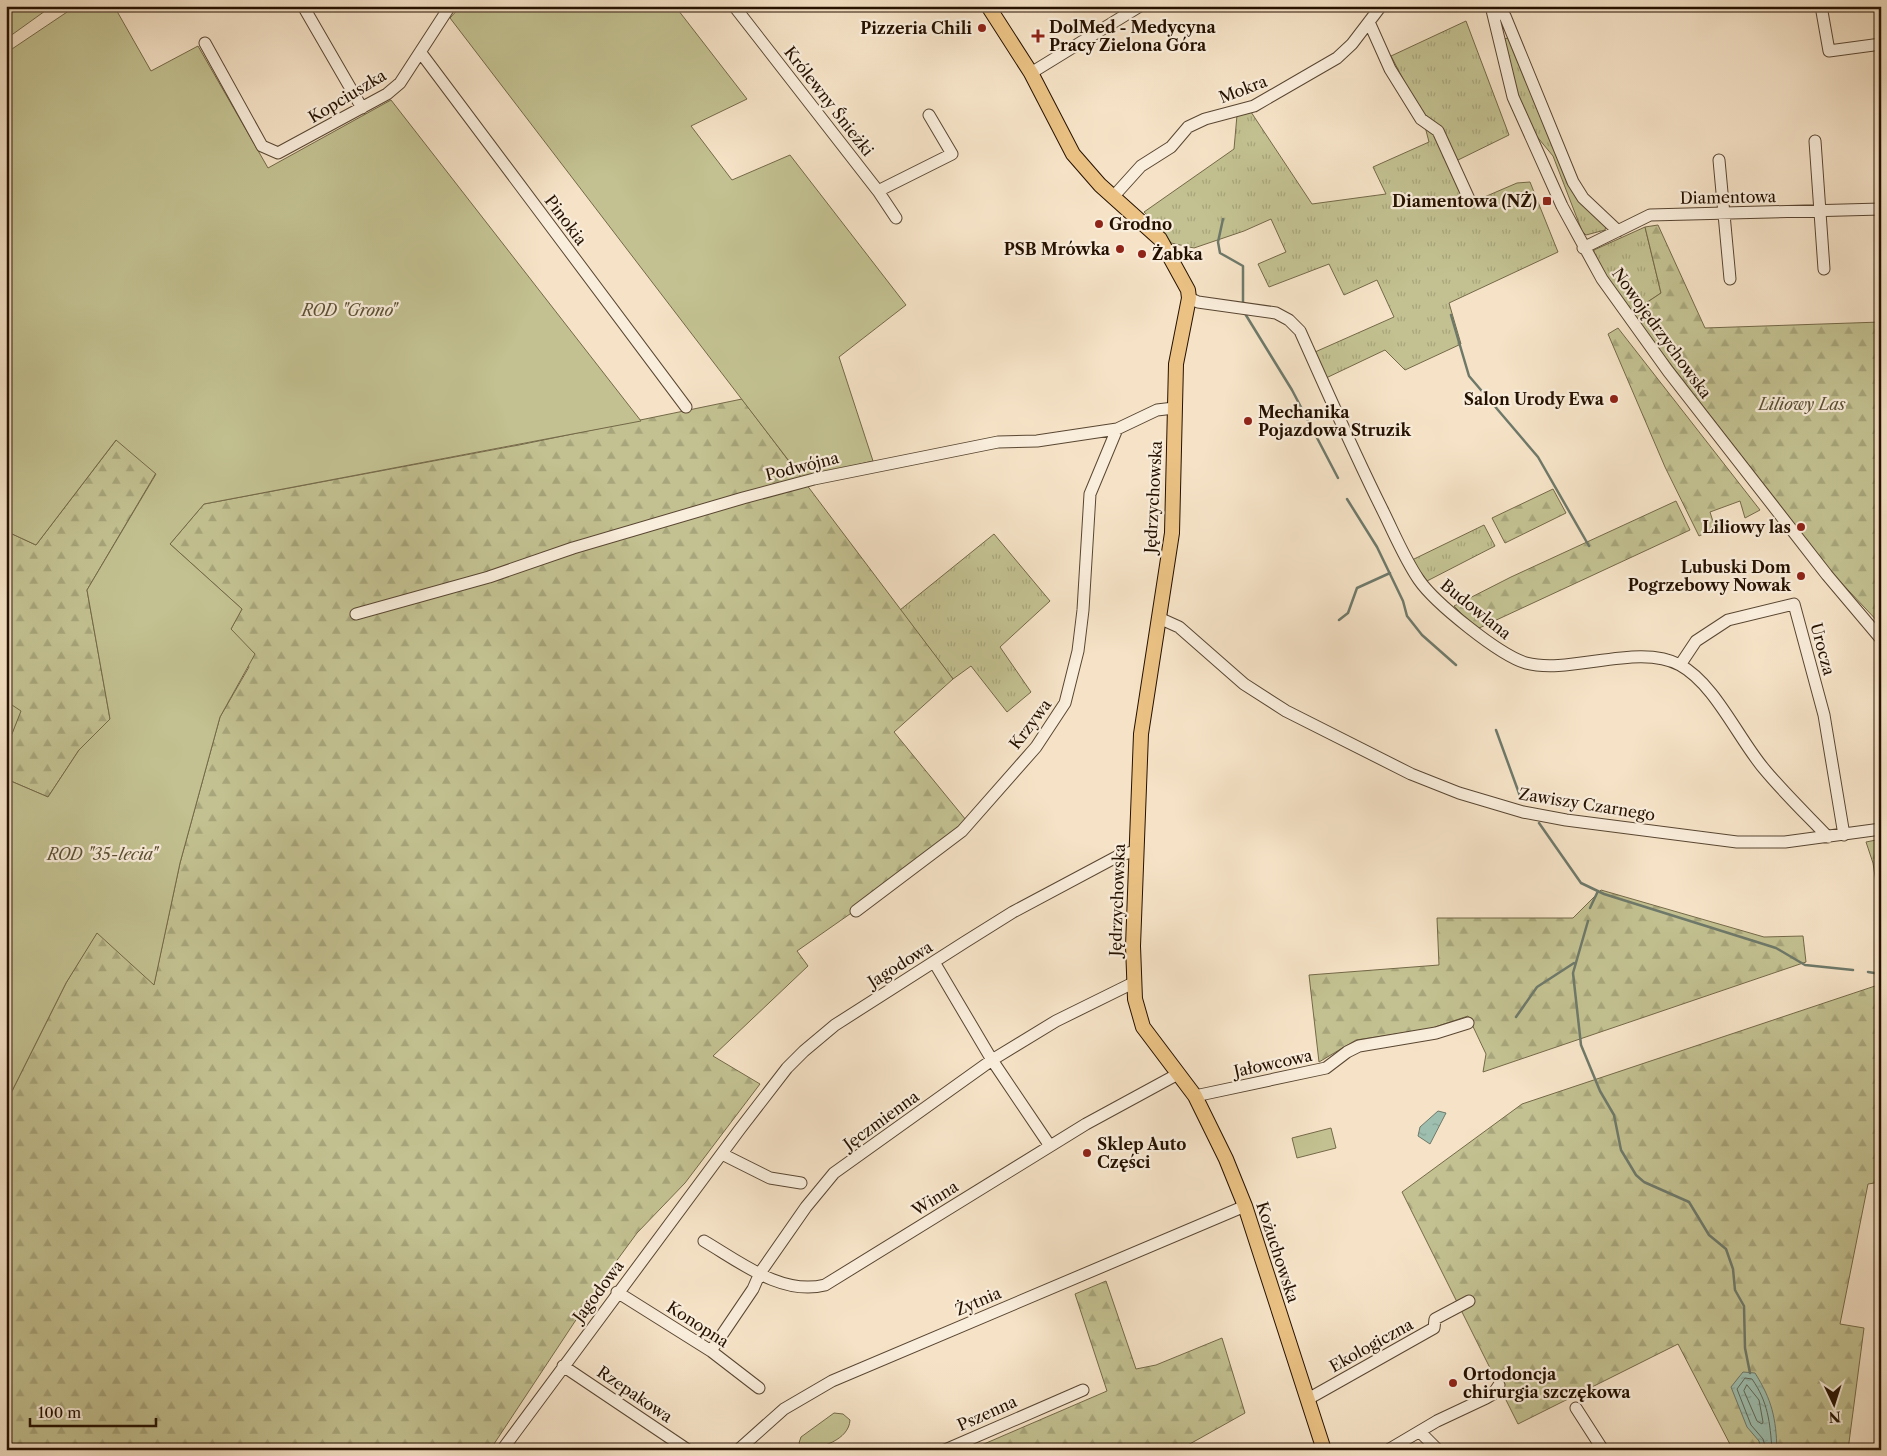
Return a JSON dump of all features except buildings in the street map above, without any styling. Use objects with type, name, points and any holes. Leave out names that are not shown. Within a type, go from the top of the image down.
[{"type":"main road","name":"Jędrzychowska","points":[[988,6],[1031,74],[1066,145],[1081,166],[1160,238],[1186,283],[1189,298],[1176,364],[1172,533],[1143,717],[1136,851],[1133,982],[1136,1010],[1143,1027],[1178,1074]]},
{"type":"main road","name":"Kożuchowska","points":[[1178,1074],[1195,1096],[1215,1133],[1245,1206],[1324,1450]]},
{"type":"street","points":[[303,6],[362,108]]},
{"type":"street","name":"Kopciuszka","points":[[205,43],[262,146],[272,152],[283,152],[387,94],[400,83],[421,53],[440,12],[450,6]]},
{"type":"street","name":"Królewny Śnieżki","points":[[734,6],[878,190],[896,218]]},
{"type":"street","points":[[1031,74],[1140,6]]},
{"type":"street","name":"Mokra","points":[[1112,196],[1141,166],[1171,147],[1188,127],[1205,119],[1254,106],[1337,58],[1350,46],[1382,6]]},
{"type":"street","points":[[1821,6],[1829,51],[1881,44]]},
{"type":"street","points":[[1491,8],[1505,16],[1573,182],[1583,198],[1618,231]]},
{"type":"street","name":"Nowojędrzychowska","points":[[1491,8],[1513,97],[1548,177],[1583,248],[1617,301],[1668,371],[1827,575],[1881,639]]},
{"type":"street","points":[[1369,22],[1390,69],[1421,119],[1438,131],[1469,199]]},
{"type":"street","name":"Pinokia","points":[[421,53],[686,407]]},
{"type":"street","points":[[878,190],[952,154],[929,115]]},
{"type":"street","points":[[1816,141],[1824,269]]},
{"type":"street","points":[[1719,160],[1730,279]]},
{"type":"street","name":"Diamentowa","points":[[1583,248],[1650,215],[1881,209]]},
{"type":"street","name":"Budowlana","points":[[1189,298],[1276,313],[1289,320],[1300,331],[1363,472],[1426,590],[1494,647],[1526,663],[1554,664],[1656,658],[1680,665],[1707,688],[1764,770],[1828,838]]},
{"type":"street","name":"Podwójna","points":[[356,614],[445,589],[668,520],[814,479],[998,442],[1038,441],[1117,429],[1157,410],[1174,408]]},
{"type":"street","name":"Krzywa","points":[[856,911],[962,830],[1036,747],[1066,703],[1078,651],[1083,610],[1090,494],[1117,429]]},
{"type":"street","name":"Urocza","points":[[1680,665],[1696,641],[1728,620],[1794,604],[1824,715],[1844,835]]},
{"type":"street","name":"Zawiszy Czarnego","points":[[1159,618],[1179,628],[1244,684],[1272,703],[1412,774],[1459,793],[1544,817],[1707,839],[1765,843],[1828,838],[1881,828]]},
{"type":"street","name":"Jagodowa","points":[[502,1450],[617,1292],[787,1068],[819,1037],[1006,917],[1120,855],[1136,851]]},
{"type":"street","points":[[934,962],[992,1060],[1050,1146]]},
{"type":"street","name":"Jęczmienna","points":[[711,1351],[752,1289],[760,1273],[806,1208],[834,1174],[992,1060],[1056,1021],[1133,982]]},
{"type":"street","name":"Jałowcowa","points":[[1195,1096],[1326,1068],[1347,1052],[1359,1046],[1436,1033],[1468,1023]]},
{"type":"street","name":"Winna","points":[[704,1241],[778,1282],[799,1288],[825,1285],[1003,1174],[1128,1100],[1178,1074]]},
{"type":"street","points":[[722,1154],[770,1178],[801,1183]]},
{"type":"street","name":"Żytnia","points":[[738,1450],[784,1408],[832,1380],[1245,1206]]},
{"type":"street","name":"Konopna","points":[[617,1292],[711,1351],[759,1388]]},
{"type":"street","name":"Ekologiczna","points":[[1308,1399],[1434,1328],[1435,1319],[1469,1301]]},
{"type":"street","name":"Rzepakowa","points":[[563,1366],[688,1450]]},
{"type":"street","points":[[1388,1450],[1493,1394],[1498,1385]]},
{"type":"street","name":"Pszenna","points":[[945,1450],[1042,1406],[1084,1390]]},
{"type":"street","points":[[1576,1408],[1603,1450]]},
{"type":"street","points":[[1420,1432],[1438,1450]]},
{"type":"green space","points":[[6,6],[52,6],[6,39]]},
{"type":"green space","name":"ROD \"Grono\"","points":[[76,6],[114,6],[151,71],[198,46],[268,168],[391,100],[641,421],[204,504],[170,544],[242,609],[231,629],[255,654],[220,717],[180,863],[154,985],[97,933],[66,983],[9,1097],[6,1096],[6,779],[48,797],[79,750],[110,719],[87,590],[156,474],[116,440],[36,545],[10,533],[6,534],[6,53]]},
{"type":"green space","points":[[461,6],[675,6],[747,99],[691,126],[732,180],[790,155],[906,305],[839,357],[873,461],[802,478],[450,18]]},
{"type":"green space","points":[[1466,21],[1509,135],[1456,161],[1475,201],[1517,183],[1530,182],[1558,252],[1449,303],[1461,344],[1405,370],[1385,350],[1326,378],[1315,352],[1394,317],[1377,280],[1344,295],[1329,264],[1269,287],[1258,264],[1286,252],[1271,219],[1244,231],[1194,248],[1171,243],[1157,224],[1144,212],[1234,149],[1237,115],[1251,112],[1312,204],[1386,194],[1373,167],[1429,142],[1422,115],[1391,56]]},
{"type":"green space","points":[[1508,38],[1563,166],[1606,226],[1605,230],[1586,235],[1582,231],[1553,156],[1534,133],[1517,96],[1504,39]]},
{"type":"green space","name":"Liliowy Las","points":[[1658,225],[1705,328],[1881,322],[1881,625],[1833,574],[1631,313],[1661,293],[1645,227]]},
{"type":"green space","points":[[1645,227],[1661,293],[1631,313],[1593,256],[1594,250]]},
{"type":"green space","points":[[1618,328],[1760,510],[1745,518],[1740,501],[1710,512],[1715,528],[1699,536],[1665,467],[1608,334]]},
{"type":"green space","points":[[742,399],[953,679],[894,732],[966,820],[900,879],[797,951],[808,966],[713,1056],[760,1084],[685,1183],[637,1233],[601,1282],[490,1450],[6,1450],[6,1096],[9,1097],[66,983],[97,932],[154,984],[180,863],[220,717],[249,667],[231,629],[242,609],[170,544],[204,504],[524,444]]},
{"type":"green space","points":[[117,439],[156,473],[87,590],[110,719],[79,750],[48,797],[6,779],[6,749],[20,712],[6,701],[6,534],[10,533],[36,545]]},
{"type":"green space","points":[[1553,489],[1566,513],[1505,543],[1492,518]]},
{"type":"green space","points":[[1676,501],[1690,530],[1477,629],[1454,606],[1511,577]]},
{"type":"green space","points":[[1484,525],[1495,546],[1427,581],[1412,560]]},
{"type":"green space","points":[[994,534],[1050,601],[1000,647],[1031,692],[1007,712],[971,666],[953,679],[900,610]]},
{"type":"green space","points":[[6,701],[21,711],[6,749]]},
{"type":"green space","points":[[1881,839],[1881,916],[1873,863],[1866,842]]},
{"type":"green space","points":[[1601,890],[1764,937],[1803,936],[1806,962],[1483,1072],[1486,1054],[1468,1016],[1429,1029],[1356,1040],[1319,1062],[1309,975],[1439,965],[1437,918],[1573,918]]},
{"type":"green space","points":[[1881,984],[1881,1182],[1868,1184],[1840,1324],[1864,1328],[1848,1450],[1733,1450],[1678,1344],[1518,1424],[1402,1192],[1522,1104]]},
{"type":"green space","points":[[1331,1128],[1336,1148],[1297,1158],[1292,1138]]},
{"type":"green space","points":[[1106,1281],[1136,1369],[1156,1365],[1222,1338],[1245,1413],[1179,1450],[970,1450],[1107,1391],[1075,1294]]},
{"type":"green space","points":[[834,1413],[843,1414],[850,1420],[845,1433],[825,1445],[803,1449],[799,1443],[801,1437]]},
{"type":"water","points":[[1438,1111],[1446,1113],[1430,1144],[1418,1136],[1420,1127]]},
{"type":"water","points":[[1743,1372],[1755,1373],[1769,1401],[1776,1428],[1777,1450],[1761,1450],[1759,1441],[1747,1427],[1731,1387]]},
{"type":"waterway","points":[[1223,219],[1218,242],[1220,253],[1243,266],[1243,305]]},
{"type":"waterway","points":[[1244,312],[1292,390],[1338,478]]},
{"type":"waterway","points":[[1451,315],[1469,376],[1538,457],[1589,546]]},
{"type":"waterway","points":[[1347,499],[1377,547],[1403,601],[1407,616],[1422,635],[1456,665]]},
{"type":"waterway","points":[[1339,620],[1348,613],[1357,588],[1390,573]]},
{"type":"waterway","points":[[1496,730],[1520,796]]},
{"type":"waterway","points":[[1539,823],[1581,883],[1604,894],[1776,948],[1805,965],[1853,970]]},
{"type":"waterway","points":[[1590,908],[1598,891]]},
{"type":"waterway","points":[[1588,921],[1573,973],[1581,1045],[1600,1091],[1614,1115],[1621,1150],[1636,1175],[1644,1182],[1689,1202],[1709,1235],[1726,1249],[1733,1269],[1735,1290],[1744,1306],[1745,1348],[1750,1373]]},
{"type":"waterway","points":[[1516,1017],[1537,987],[1574,963]]},
{"type":"waterway","points":[[1868,972],[1881,974]]},
{"type":"place","name":"Pizzeria Chili","points":[[982,28]]},
{"type":"place","name":"DolMed - Medycyna Pracy Zielona Góra","points":[[1038,36]]},
{"type":"place","name":"Diamentowa (NŻ)","points":[[1547,201]]},
{"type":"place","name":"Grodno","points":[[1099,224]]},
{"type":"place","name":"PSB Mrówka","points":[[1120,249]]},
{"type":"place","name":"Żabka","points":[[1142,254]]},
{"type":"place","name":"Salon Urody Ewa","points":[[1614,399]]},
{"type":"place","name":"Mechanika Pojazdowa Struzik","points":[[1248,421]]},
{"type":"place","name":"Liliowy las","points":[[1801,527]]},
{"type":"place","name":"Lubuski Dom Pogrzebowy Nowak","points":[[1801,576]]},
{"type":"place","name":"Sklep Auto Części","points":[[1087,1153]]},
{"type":"place","name":"Ortodoncja chirurgia szczękowa","points":[[1453,1383]]},
{"type":"park label","name":"ROD \"35-lecia\"","points":[[102,854]]}]
